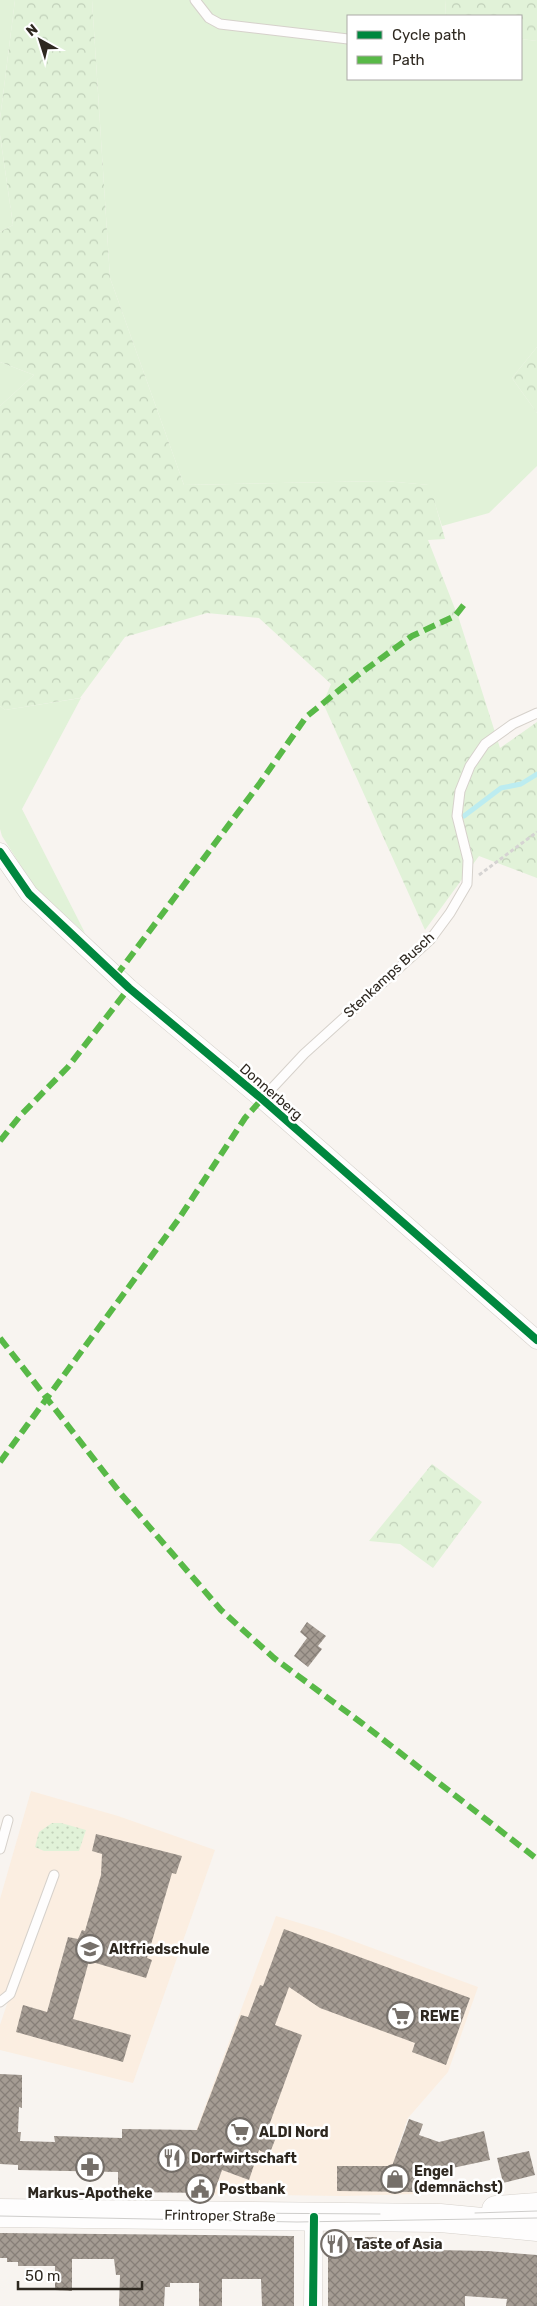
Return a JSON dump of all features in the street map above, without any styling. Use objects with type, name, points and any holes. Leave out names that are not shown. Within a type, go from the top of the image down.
[{"type":"main road","name":"Frintroper Straße","points":[[440,2218],[537,2206]]},
{"type":"main road","name":"Frintroper Straße","points":[[0,2213],[440,2218],[537,2226]]},
{"type":"street","name":"Donnerberg","points":[[0,852],[29,894],[129,988],[262,1099],[537,1340]]},
{"type":"street","points":[[313,2306],[314,2218]]},
{"type":"lane","points":[[195,0],[209,18],[220,24],[347,39]]},
{"type":"lane","points":[[468,884],[468,860],[457,816],[460,791],[470,766],[485,744],[513,724],[537,713]]},
{"type":"lane","name":"Stenkamps Busch","points":[[262,1099],[304,1054],[430,940],[468,884]]},
{"type":"lane","points":[[0,1849],[8,1820]]},
{"type":"lane","points":[[0,2002],[10,1994],[54,1875]]},
{"type":"path","points":[[468,884],[537,832]]},
{"type":"shaded area","name":"Altfriedschule","points":[[31,1791],[118,1816],[215,1850],[133,2083],[0,2050],[0,2025],[8,2001],[0,1999],[0,1899]]},
{"type":"shaded area","points":[[276,1916],[326,1931],[478,1987],[448,2072],[408,2118],[396,2153],[417,2161],[420,2166],[417,2194],[343,2196],[186,2194],[185,2160]]},
{"type":"green space","points":[[0,0],[15,0],[0,119]]},
{"type":"green space","points":[[15,0],[92,0],[110,278],[184,485],[385,481],[430,485],[445,539],[428,540],[459,619],[500,748],[537,722],[537,878],[479,856],[425,930],[323,703],[331,684],[259,618],[207,613],[125,637],[80,698],[5,710],[0,706],[0,406],[34,375],[0,362],[0,232],[13,225],[0,135],[0,119]]},
{"type":"green space","points":[[92,0],[445,0],[446,15],[347,15],[347,80],[522,80],[522,39],[537,41],[537,347],[512,378],[537,413],[537,466],[489,513],[442,526],[429,485],[385,481],[184,485],[110,278]]},
{"type":"green space","points":[[445,0],[537,0],[537,41],[522,39],[522,15],[446,15]]},
{"type":"green space","points":[[0,135],[13,225],[0,232]]},
{"type":"green space","points":[[537,347],[537,413],[512,378]]},
{"type":"green space","points":[[0,362],[34,375],[0,406]]},
{"type":"green space","points":[[81,698],[22,809],[85,933],[35,888],[2,836],[0,829],[0,706],[5,710]]},
{"type":"green space","points":[[432,1464],[482,1502],[433,1568],[400,1544],[369,1541]]},
{"type":"green space","points":[[52,1823],[61,1823],[86,1830],[79,1851],[44,1851],[35,1847],[39,1832]]},
{"type":"building","points":[[307,1622],[326,1636],[318,1646],[322,1649],[308,1667],[294,1656],[307,1638],[300,1632]]},
{"type":"building","points":[[96,1834],[182,1856],[176,1874],[172,1873],[147,1958],[152,1960],[146,1978],[89,1961],[73,2019],[131,2035],[123,2062],[16,2032],[23,2005],[47,2012],[68,1937],[78,1939],[82,1930],[85,1931],[101,1875],[102,1854],[92,1851]]},
{"type":"building","points":[[284,1929],[470,1998],[446,2065],[412,2052],[415,2043],[320,2008],[289,1987],[275,2025],[302,2035],[267,2131],[277,2135],[269,2155],[259,2150],[249,2180],[222,2170],[214,2193],[118,2192],[118,2172],[18,2170],[18,2165],[0,2164],[0,2074],[22,2075],[22,2108],[19,2107],[18,2132],[21,2132],[20,2141],[55,2142],[54,2136],[122,2138],[122,2129],[197,2130],[241,2015],[248,2017],[260,1985],[263,1986]]},
{"type":"building","points":[[409,2119],[423,2124],[419,2135],[439,2142],[484,2131],[490,2160],[415,2176],[414,2192],[337,2191],[337,2166],[392,2166]]},
{"type":"building","points":[[529,2151],[535,2175],[503,2183],[497,2158]]},
{"type":"building","points":[[0,2233],[294,2236],[294,2306],[262,2306],[261,2279],[222,2279],[222,2306],[199,2306],[199,2283],[170,2283],[170,2287],[165,2287],[164,2306],[119,2306],[120,2275],[116,2275],[114,2259],[72,2259],[72,2291],[55,2290],[55,2266],[18,2266],[18,2262],[7,2262],[7,2258],[0,2258]]},
{"type":"building","points":[[334,2237],[382,2237],[382,2249],[487,2251],[537,2255],[537,2306],[506,2306],[507,2299],[465,2296],[465,2306],[328,2306],[328,2242]]},
{"type":"waterway","points":[[464,816],[501,788],[521,784],[537,774]]},
{"type":"tram line","points":[[475,2213],[537,2211]]},
{"type":"tram line","points":[[227,2213],[380,2214]]},
{"type":"tram line","points":[[0,2216],[297,2222],[537,2218]]},
{"type":"marked path","points":[[116,976],[260,783],[306,717],[358,675],[412,636],[455,616],[466,602]]},
{"type":"marked path","points":[[0,1141],[20,1116],[68,1067],[129,988]]},
{"type":"marked path","points":[[0,1462],[178,1220],[245,1118],[262,1099]]},
{"type":"marked path","points":[[0,1338],[121,1494],[221,1610],[274,1658],[363,1724],[537,1859]]},
{"type":"cycle path","points":[[0,852],[29,894],[129,988],[262,1099],[537,1340]]},
{"type":"cycle path","points":[[313,2306],[314,2217]]},
{"type":"place","name":"Altfriedschule","points":[[90,1949]]},
{"type":"place","name":"REWE","points":[[401,2016]]},
{"type":"place","name":"ALDI Nord","points":[[240,2132]]},
{"type":"place","name":"Dorfwirtschaft","points":[[172,2158]]},
{"type":"place","name":"Markus-Apotheke","points":[[90,2167]]},
{"type":"place","name":"Engel (demnächst)","points":[[395,2179]]},
{"type":"place","name":"Postbank","points":[[200,2189]]},
{"type":"place","name":"Taste of Asia","points":[[335,2244]]}]
